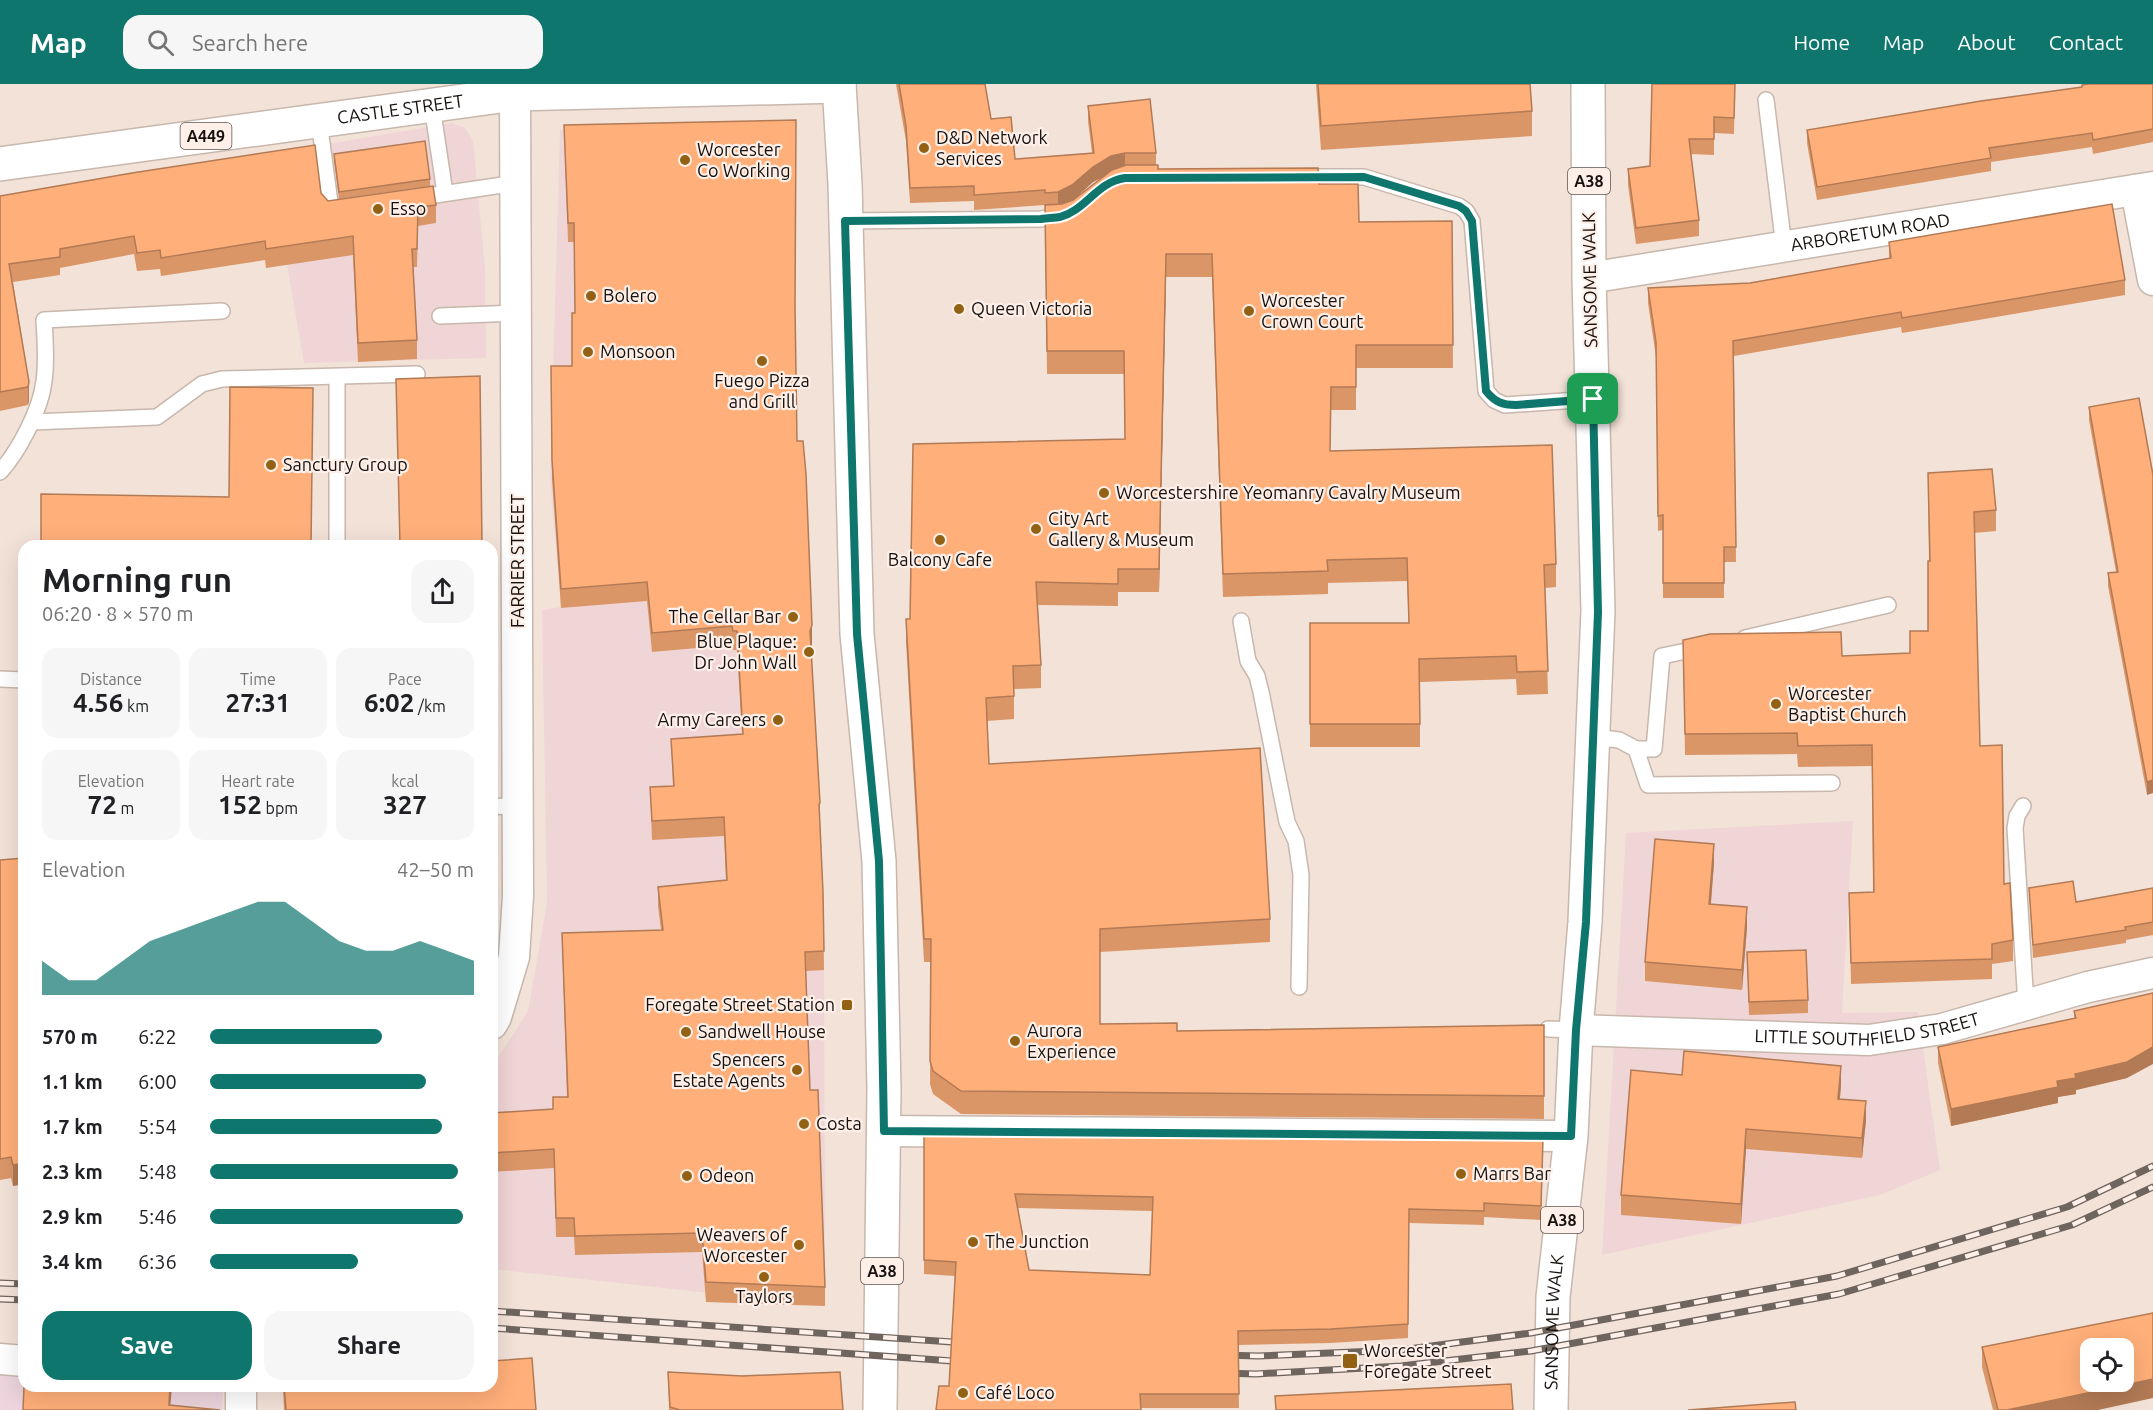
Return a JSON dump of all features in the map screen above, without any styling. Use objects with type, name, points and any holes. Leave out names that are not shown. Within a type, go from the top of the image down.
[{"type":"main road","name":"SANSOME WALK","points":[[1551,1410],[1553,1297],[1571,1136],[1562,1029],[1586,922],[1598,612],[1589,278],[1588,84]]},
{"type":"main road","name":"CASTLE STREET","points":[[0,164],[515,94],[839,85]]},
{"type":"main road","name":"A38","points":[[839,85],[857,634],[879,861],[884,1131],[880,1410]]},
{"type":"street","name":"FARRIER STREET","points":[[498,1010],[514,957],[518,896],[505,806],[516,313],[515,94]]},
{"type":"street","name":"ARBORETUM ROAD","points":[[1589,278],[2145,189]]},
{"type":"street","points":[[2145,189],[2153,279]]},
{"type":"street","name":"LITTLE SOUTHFIELD STREET","points":[[1562,1029],[1869,1040],[1942,1029],[2088,987],[2153,973]]},
{"type":"street","points":[[884,1131],[1571,1136]]},
{"type":"street","points":[[0,1359],[18,1360]]},
{"type":"street","points":[[240,1410],[241,1392]]},
{"type":"lane","points":[[1766,99],[1784,247]]},
{"type":"lane","points":[[432,106],[445,194]]},
{"type":"lane","points":[[319,120],[331,210],[354,207]]},
{"type":"lane","points":[[1280,177],[1364,177],[1459,206],[1466,211],[1472,221],[1486,391],[1494,400],[1505,405],[1593,399]]},
{"type":"lane","points":[[399,200],[516,183]]},
{"type":"lane","points":[[845,221],[1041,219],[1061,217],[1076,208]]},
{"type":"lane","points":[[0,472],[10,461],[32,422],[44,383],[44,320],[222,311]]},
{"type":"lane","points":[[440,316],[516,313]]},
{"type":"lane","points":[[32,422],[157,417],[202,384],[222,379],[417,374]]},
{"type":"lane","points":[[337,377],[337,540]]},
{"type":"lane","points":[[1593,737],[1619,740],[1636,749],[1654,749],[1662,656],[1888,605]]},
{"type":"lane","points":[[1241,621],[1248,660],[1257,676],[1262,692],[1287,822],[1296,841],[1301,875],[1299,987]]},
{"type":"lane","points":[[0,679],[18,680]]},
{"type":"lane","points":[[1636,749],[1648,786],[1832,783]]},
{"type":"lane","points":[[2023,806],[2017,816],[2015,828],[2026,1005]]},
{"type":"shaded area","name":"Esso","points":[[452,123],[465,128],[473,141],[485,269],[486,358],[304,363],[268,154]]},
{"type":"shaded area","points":[[788,125],[797,460],[806,493],[824,970],[825,1306],[498,1270],[498,1058],[528,1011],[547,903],[542,610],[561,607],[550,479],[560,130]]},
{"type":"shaded area","points":[[1853,821],[1842,1013],[1918,1012],[1940,1170],[1880,1195],[1602,1255],[1626,833]]},
{"type":"shaded area","points":[[0,1351],[18,1354],[18,1392],[223,1392],[222,1410],[0,1410]]},
{"type":"building","points":[[899,84],[985,84],[991,119],[1011,117],[1015,159],[1094,153],[1088,106],[1150,99],[1156,153],[1125,153],[1111,156],[1093,167],[1072,185],[1058,192],[1045,193],[1045,190],[974,195],[974,186],[910,188],[906,126]]},
{"type":"building","points":[[1318,84],[1530,84],[1532,111],[1321,126]]},
{"type":"building","points":[[1652,84],[1735,84],[1734,118],[1714,117],[1714,139],[1689,139],[1699,220],[1636,228],[1628,169],[1650,166]]},
{"type":"building","points":[[2153,84],[2153,129],[2093,140],[2092,133],[1989,148],[1991,158],[1817,187],[1807,130],[2082,87],[2082,85]]},
{"type":"building","points":[[796,120],[797,441],[803,441],[806,474],[812,625],[810,631],[820,803],[824,951],[805,952],[810,1090],[818,1090],[825,1287],[706,1282],[702,1233],[575,1236],[574,1218],[556,1218],[554,1149],[498,1153],[498,1113],[553,1109],[553,1097],[568,1097],[562,933],[663,930],[658,887],[727,880],[724,817],[652,821],[650,787],[674,786],[671,739],[743,734],[737,631],[733,631],[732,626],[652,633],[647,582],[561,589],[552,460],[551,366],[572,366],[572,313],[575,313],[574,223],[568,223],[564,125]]},
{"type":"building","points":[[425,141],[430,179],[339,192],[334,154]]},
{"type":"building","points":[[315,145],[321,193],[328,201],[433,186],[436,205],[418,207],[417,249],[412,249],[417,340],[358,343],[353,236],[266,249],[265,241],[161,258],[160,250],[137,253],[134,236],[60,249],[60,257],[9,264],[29,382],[28,387],[0,392],[0,196]]},
{"type":"building","points":[[1126,165],[1158,165],[1158,169],[1318,168],[1319,184],[1358,184],[1359,222],[1452,221],[1453,345],[1356,345],[1356,387],[1331,387],[1330,451],[1552,445],[1556,564],[1544,565],[1548,671],[1517,672],[1516,656],[1419,659],[1420,724],[1310,724],[1310,623],[1409,623],[1407,558],[1327,560],[1328,571],[1223,574],[1212,254],[1166,254],[1159,569],[1118,569],[1118,584],[1036,582],[1041,665],[1013,666],[1014,696],[986,698],[989,764],[1260,748],[1270,919],[1100,929],[1100,1024],[1177,1023],[1177,1031],[1544,1025],[1544,1096],[961,1091],[933,1071],[930,1061],[931,939],[924,939],[906,619],[910,619],[913,444],[1125,439],[1124,351],[1047,351],[1045,205],[1062,204],[1073,200],[1112,170]]},
{"type":"building","points":[[2112,204],[2125,280],[1902,318],[1901,312],[1733,341],[1736,547],[1724,547],[1724,583],[1663,583],[1663,515],[1658,516],[1656,342],[1648,288],[1750,283],[1891,258],[1889,242]]},
{"type":"building","points":[[480,376],[482,540],[400,540],[396,379]]},
{"type":"building","name":"Sanctury Group","points":[[230,387],[313,388],[311,540],[41,540],[41,494],[229,497]]},
{"type":"building","points":[[2139,398],[2153,475],[2153,780],[2147,782],[2108,573],[2118,572],[2089,407]]},
{"type":"building","points":[[1992,469],[1996,510],[1974,512],[1980,746],[2002,745],[2004,884],[2010,883],[2013,940],[1992,944],[1992,959],[1851,963],[1849,893],[1874,892],[1872,745],[1798,746],[1797,733],[1685,734],[1683,640],[1710,634],[1841,632],[1842,656],[1910,653],[1910,631],[1928,631],[1928,561],[1930,561],[1928,473]]},
{"type":"building","points":[[1655,839],[1714,844],[1709,904],[1747,907],[1742,970],[1645,962]]},
{"type":"building","points":[[18,858],[18,1164],[13,1165],[11,1157],[0,1159],[0,860]]},
{"type":"building","points":[[2073,881],[2076,902],[2153,888],[2153,922],[2125,927],[2126,930],[2033,945],[2029,888]]},
{"type":"building","points":[[1806,950],[1808,1000],[1749,1002],[1747,952]]},
{"type":"building","points":[[2153,993],[2153,1047],[2127,1062],[2075,1074],[2076,1078],[2057,1081],[2058,1087],[1951,1109],[1938,1047],[2076,1018],[2074,1011]]},
{"type":"building","points":[[1684,1051],[1841,1066],[1838,1099],[1866,1101],[1862,1138],[1746,1129],[1741,1204],[1621,1195],[1631,1070],[1682,1075]]},
{"type":"building","points":[[924,1135],[1543,1139],[1541,1206],[1484,1203],[1484,1211],[1409,1209],[1408,1324],[1331,1329],[1238,1331],[1239,1394],[1140,1394],[1141,1410],[936,1410],[939,1386],[949,1386],[956,1262],[924,1260]],"holes":[[[1015,1194],[1153,1197],[1150,1275],[1029,1270]]]},
{"type":"building","points":[[2153,1313],[2153,1379],[2134,1383],[2134,1338],[2080,1338],[2080,1392],[2092,1392],[1998,1410],[1982,1347]]},
{"type":"building","points":[[532,1358],[536,1410],[286,1410],[284,1392],[498,1392],[498,1361]]},
{"type":"building","points":[[668,1372],[742,1376],[840,1372],[843,1410],[680,1410],[670,1407]]},
{"type":"building","points":[[1511,1384],[1513,1410],[1276,1410],[1275,1396]]},
{"type":"building","points":[[24,1392],[170,1392],[169,1405],[220,1410],[23,1410]]},
{"type":"building","points":[[1795,1402],[1796,1410],[1688,1410]]},
{"type":"railway","points":[[1222,1355],[1258,1356],[1401,1350],[1531,1333],[1837,1276],[2067,1207],[2153,1166]]},
{"type":"railway","points":[[1221,1373],[1256,1374],[1401,1366],[1531,1351],[1839,1294],[2072,1225],[2153,1187]]},
{"type":"railway","points":[[0,1283],[18,1284]]},
{"type":"railway","points":[[0,1299],[18,1300]]},
{"type":"railway","points":[[498,1311],[967,1343]]},
{"type":"railway","points":[[498,1328],[966,1362]]},
{"type":"place","name":"D&D Network Services","points":[[924,148]]},
{"type":"place","name":"Worcester Co Working","points":[[685,160]]},
{"type":"place","name":"Esso","points":[[378,209]]},
{"type":"place","name":"Bolero","points":[[591,296]]},
{"type":"place","name":"Queen Victoria","points":[[959,309]]},
{"type":"place","name":"Worcester Crown Court","points":[[1249,311]]},
{"type":"place","name":"Monsoon","points":[[588,352]]},
{"type":"place","name":"Fuego Pizza and Grill","points":[[762,361]]},
{"type":"place","name":"Sanctury Group","points":[[271,465]]},
{"type":"place","name":"Worcestershire Yeomanry Cavalry Museum","points":[[1104,493]]},
{"type":"place","name":"City Art Gallery & Museum","points":[[1036,529]]},
{"type":"place","name":"Balcony Cafe","points":[[940,540]]},
{"type":"place","name":"The Cellar Bar","points":[[793,617]]},
{"type":"place","name":"Blue Plaque: Dr John Wall","points":[[809,652]]},
{"type":"place","name":"Worcester Baptist Church","points":[[1776,704]]},
{"type":"place","name":"Army Careers","points":[[778,720]]},
{"type":"place","name":"Foregate Street Station","points":[[847,1005]]},
{"type":"place","name":"Sandwell House","points":[[686,1032]]},
{"type":"place","name":"Aurora Experience","points":[[1015,1041]]},
{"type":"place","name":"Spencers Estate Agents","points":[[797,1070]]},
{"type":"place","name":"Costa","points":[[804,1124]]},
{"type":"place","name":"Marrs Bar","points":[[1461,1174]]},
{"type":"place","name":"Odeon","points":[[687,1176]]},
{"type":"place","name":"The Junction","points":[[973,1242]]},
{"type":"place","name":"Weavers of Worcester","points":[[799,1245]]},
{"type":"place","name":"Taylors","points":[[764,1277]]},
{"type":"place","name":"Worcester Foregate Street","points":[[1350,1361]]},
{"type":"place","name":"Café Loco","points":[[963,1393]]},
{"type":"route","points":[[1364,177],[1459,206],[1466,211],[1472,221],[1486,391],[1494,400],[1505,405],[1516,405],[1593,399],[1598,612],[1586,922],[1576,1030],[1571,1136],[884,1131],[879,861],[857,634],[845,221],[1061,217],[1087,200],[1102,186],[1125,178],[1364,177]]}]
